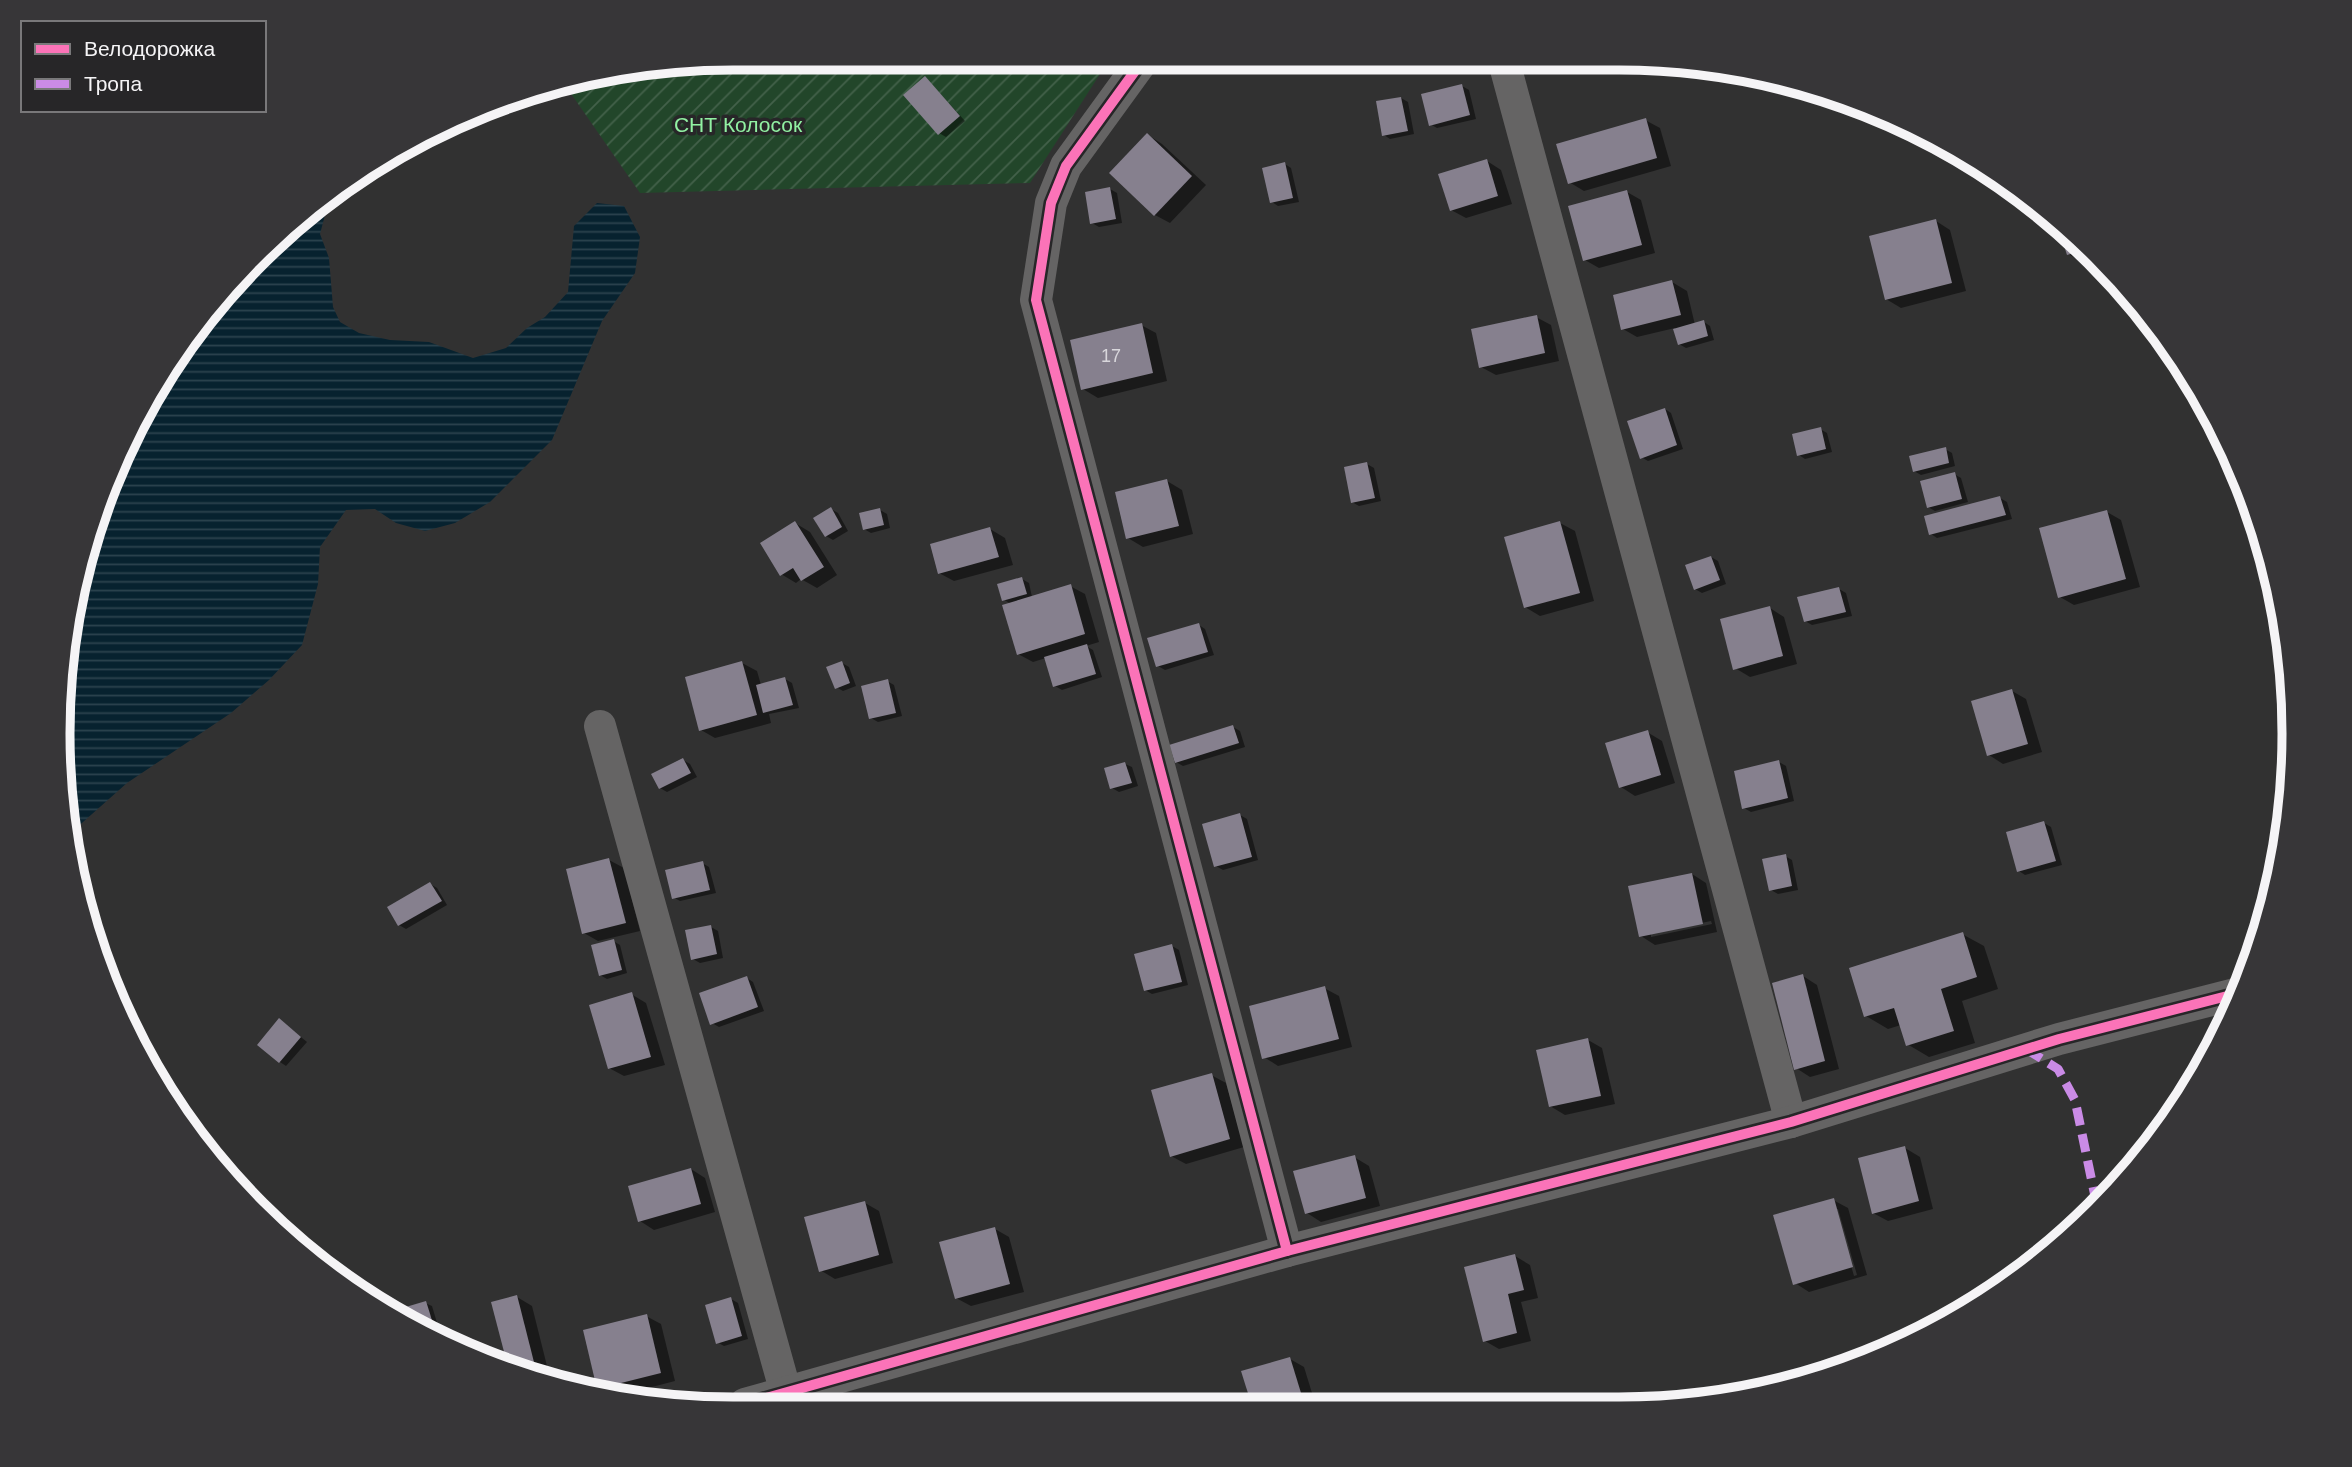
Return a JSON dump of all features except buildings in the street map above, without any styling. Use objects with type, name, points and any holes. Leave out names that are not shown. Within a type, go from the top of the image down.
[{"type":"street","points":[[1136,70],[1066,166],[1051,202],[1036,300],[1287,1251]]},
{"type":"street","points":[[1506,70],[1791,1122]]},
{"type":"street","points":[[600,726],[786,1393]]},
{"type":"street","points":[[771,1397],[786,1393],[831,1393],[1287,1251],[1791,1122],[2059,1039],[2227,996]]},
{"type":"green space","name":"СНТ Колосок","points":[[1103,70],[1030,183],[640,193],[569,91],[604,83],[690,71]]},
{"type":"water","points":[[597,203],[624,206],[640,237],[635,273],[602,321],[552,440],[490,502],[455,523],[425,531],[396,523],[375,509],[346,510],[320,547],[318,584],[302,645],[269,680],[231,713],[127,783],[77,827],[71,777],[71,690],[83,604],[105,520],[138,440],[182,365],[235,296],[264,264],[326,210],[320,234],[329,258],[333,307],[340,322],[359,333],[390,340],[429,342],[473,358],[506,348],[527,328],[545,317],[568,292],[574,226]]},
{"type":"marked path","points":[[2026,1049],[2058,1069],[2075,1100],[2095,1195]]},
{"type":"cycle path","points":[[1136,70],[1066,166],[1051,203],[1036,300],[1287,1251]]},
{"type":"cycle path","points":[[770,1397],[1287,1251],[1791,1122],[2059,1039],[2227,996]]}]
